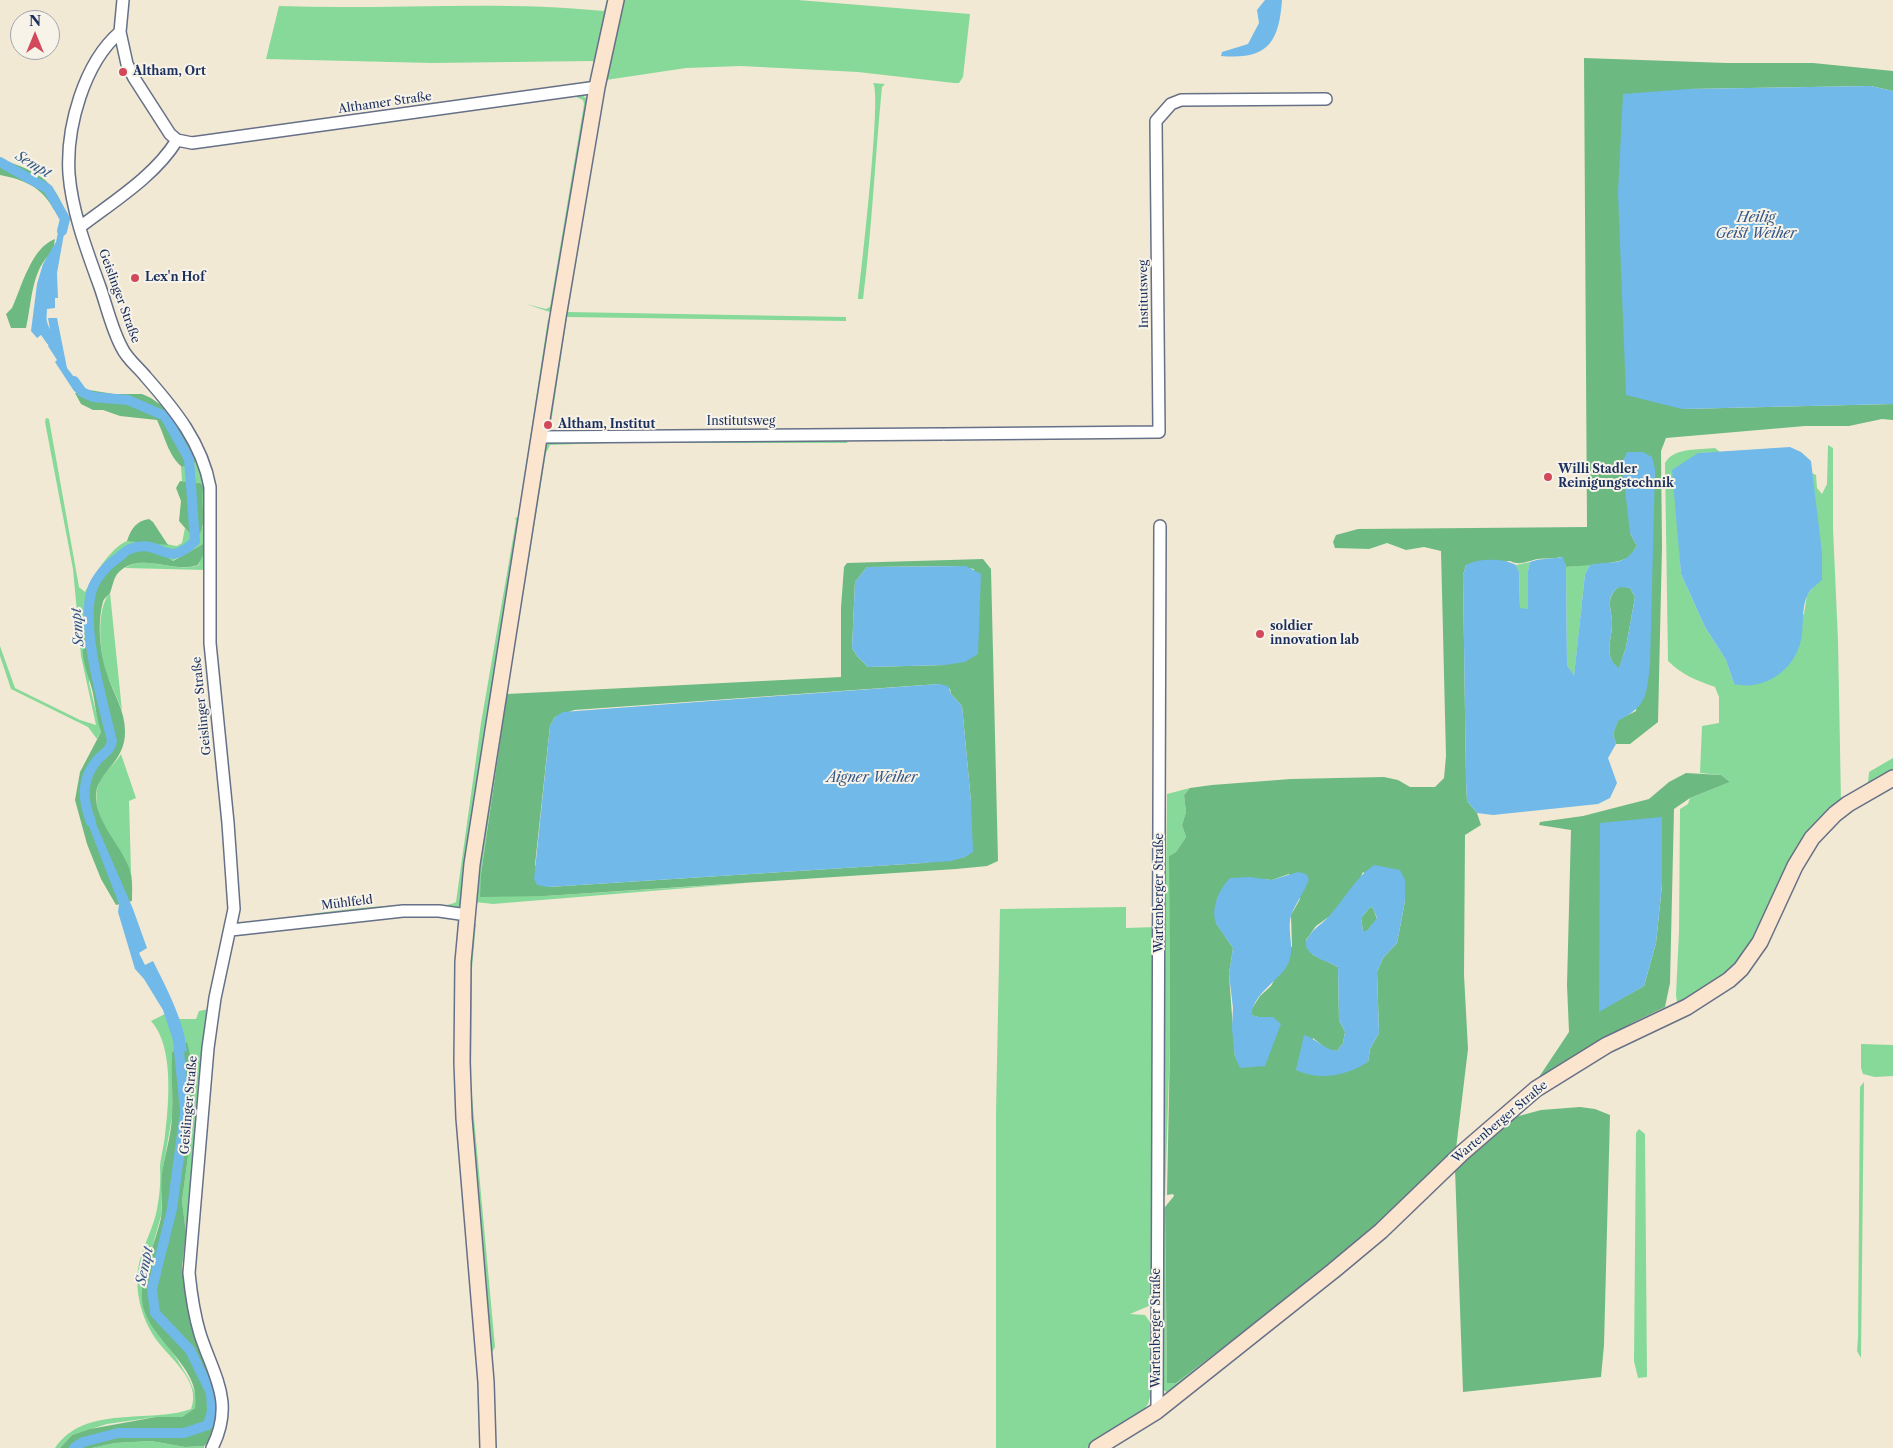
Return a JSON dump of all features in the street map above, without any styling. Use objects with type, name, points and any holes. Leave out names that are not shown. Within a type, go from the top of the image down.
[{"type":"main road","points":[[488,1448],[480,1289],[463,1090],[462,1016],[466,915],[472,864],[539,437],[597,87],[616,0]]},
{"type":"main road","name":"Wartenberger Straße","points":[[1097,1448],[1157,1410],[1368,1243],[1462,1153],[1536,1090],[1607,1045],[1716,991],[1741,969],[1760,942],[1795,866],[1812,838],[1848,804],[1893,778]]},
{"type":"street","points":[[80,227],[128,192],[169,153],[177,140],[165,129],[127,64],[120,32],[123,0]]},
{"type":"street","name":"Geislinger Straße","points":[[120,32],[109,44],[88,77],[76,110],[69,174],[80,227],[122,349],[176,411],[189,431],[207,468],[210,487],[210,643],[234,886],[231,930],[214,998],[208,1048],[189,1273],[192,1300],[200,1333],[223,1397],[220,1432],[212,1448]]},
{"type":"street","name":"Althamer Straße","points":[[177,140],[192,143],[597,87]]},
{"type":"street","name":"Institutsweg","points":[[539,437],[1159,432],[1156,121],[1171,104],[1181,100],[1326,99]]},
{"type":"street","name":"Wartenberger Straße","points":[[1157,1410],[1160,526]]},
{"type":"street","name":"Mühlfeld","points":[[231,930],[403,911],[439,911],[466,915]]},
{"type":"green space","points":[[607,0],[611,0],[593,80],[593,61],[432,63],[266,59],[279,6],[523,6],[604,11]]},
{"type":"green space","points":[[621,0],[798,0],[970,14],[963,77],[959,83],[954,83],[858,72],[741,66],[686,68],[606,80]]},
{"type":"green space","points":[[1584,58],[1727,63],[1813,63],[1893,71],[1893,91],[1871,86],[1688,89],[1682,409],[1893,404],[1893,420],[1882,419],[1849,426],[1805,426],[1666,438],[1661,451],[1662,547],[1658,722],[1630,744],[1616,744],[1613,734],[1618,720],[1636,711],[1655,469],[1630,533],[1637,546],[1627,558],[1607,563],[1566,567],[1562,557],[1520,563],[1510,561],[1466,565],[1463,575],[1467,801],[1477,813],[1481,825],[1465,835],[1464,975],[1468,1049],[1456,1149],[1381,1223],[1289,1298],[1176,1383],[1167,1383],[1165,1207],[1174,1196],[1173,1194],[1167,1195],[1170,1043],[1169,856],[1176,852],[1186,837],[1182,825],[1186,812],[1184,795],[1190,788],[1291,779],[1384,777],[1398,780],[1410,787],[1435,787],[1444,778],[1446,756],[1441,551],[1424,547],[1406,550],[1387,543],[1369,549],[1335,548],[1333,542],[1336,535],[1358,529],[1587,527]],"holes":[[[1363,872],[1405,901],[1397,943],[1383,958],[1377,972],[1379,1033],[1370,1049],[1368,1062],[1296,1070],[1313,1038],[1328,1050],[1337,1051],[1343,1043],[1345,1032],[1339,1020],[1338,967],[1313,955],[1306,940],[1316,926],[1330,916],[1359,881]],[[1289,874],[1300,899],[1291,915],[1292,946],[1271,986],[1260,996],[1251,1010],[1251,1015],[1273,1017],[1235,1057],[1229,974],[1233,948],[1216,923],[1217,898],[1261,879],[1272,880]]]},
{"type":"green space","points":[[873,83],[885,84],[882,87],[863,299],[858,299],[873,149],[875,94]]},
{"type":"green space","points":[[604,92],[568,312],[846,317],[846,321],[567,317],[550,430],[547,424],[601,97]]},
{"type":"green space","points":[[581,94],[587,99],[589,106],[552,312],[550,312],[526,304],[546,309],[550,307],[584,104],[583,100],[574,96],[544,100]]},
{"type":"green space","points":[[0,159],[30,170],[46,181],[53,188],[63,207],[54,210],[44,196],[32,186],[17,179],[0,175]]},
{"type":"green space","points":[[55,239],[53,252],[40,267],[36,276],[26,328],[11,328],[6,314],[12,308],[28,269],[40,250]]},
{"type":"green space","points":[[548,319],[550,321],[536,423],[532,422]]},
{"type":"green space","points":[[89,390],[114,394],[142,394],[151,398],[168,410],[195,451],[195,462],[182,467],[177,462],[170,451],[157,420],[120,416],[103,410],[93,410],[81,404],[75,393]]},
{"type":"green space","points":[[46,418],[49,419],[79,587],[85,592],[108,556],[127,541],[138,539],[177,546],[182,543],[185,528],[192,536],[203,527],[200,483],[182,481],[181,466],[183,467],[195,451],[205,483],[205,570],[125,568],[142,563],[179,567],[199,565],[203,544],[172,561],[157,550],[124,550],[100,579],[94,593],[89,683],[101,732],[97,739],[88,727],[11,689],[0,656],[0,646],[15,688],[80,720],[96,725],[81,656],[73,569],[45,422]]},
{"type":"green space","points":[[532,425],[532,428],[535,429],[463,907],[255,922],[366,908],[403,905],[439,906],[456,902],[481,723],[515,518],[518,517]]},
{"type":"green space","points":[[845,440],[848,443],[608,443],[550,445],[546,453],[507,694],[481,874],[545,896],[748,883],[493,904],[475,902],[473,893],[545,445],[551,442]]},
{"type":"green space","points":[[1828,445],[1833,448],[1833,529],[1838,640],[1841,802],[1732,970],[1681,1003],[1677,1002],[1680,809],[1688,804],[1690,798],[1730,782],[1721,775],[1700,773],[1702,726],[1719,723],[1719,697],[1715,687],[1684,674],[1668,661],[1665,463],[1674,454],[1687,450],[1715,448],[1720,452],[1698,453],[1679,545],[1681,574],[1705,627],[1726,660],[1734,684],[1804,614],[1807,595],[1813,588],[1816,510],[1812,473],[1816,475],[1817,488],[1822,494],[1827,484]]},
{"type":"green space","points":[[180,481],[200,483],[204,487],[202,528],[200,533],[192,536],[179,521],[181,501],[176,488]]},
{"type":"green space","points":[[149,519],[168,545],[127,541],[135,526]]},
{"type":"green space","points":[[203,544],[205,552],[198,565],[178,567],[137,563],[128,566],[117,574],[110,593],[104,599],[101,610],[100,638],[103,657],[107,674],[121,709],[125,731],[121,752],[100,782],[96,799],[101,818],[130,870],[132,901],[116,905],[101,879],[87,844],[75,800],[80,772],[101,732],[85,666],[83,642],[90,620],[98,581],[107,563],[114,556],[124,552],[148,550],[160,553],[173,561]]},
{"type":"green space","points":[[983,559],[991,569],[998,861],[987,866],[956,869],[545,896],[480,897],[481,874],[507,694],[841,677],[841,607],[844,567],[847,563]],"holes":[[[957,566],[974,569],[945,665],[868,667],[852,648],[855,582],[867,567]],[[939,684],[950,689],[951,694],[962,706],[971,802],[965,857],[923,863],[548,887],[535,865],[550,726],[555,717],[574,710]]]},
{"type":"green space","points":[[1530,562],[1528,571],[1528,609],[1520,609],[1519,572],[1516,565]]},
{"type":"green space","points":[[1590,565],[1585,574],[1574,677],[1567,665],[1566,567]]},
{"type":"green space","points":[[1620,586],[1630,588],[1635,597],[1626,647],[1619,669],[1614,664],[1610,653],[1612,621],[1610,602],[1612,594]]},
{"type":"green space","points":[[110,593],[122,711],[107,675],[102,656],[100,632],[102,610],[105,600]]},
{"type":"green space","points":[[121,754],[136,798],[129,801],[131,872],[106,830],[101,819],[96,796],[102,777]]},
{"type":"green space","points":[[1893,758],[1893,770],[1868,783],[1869,772]]},
{"type":"green space","points":[[1686,773],[1721,775],[1730,782],[1690,798],[1674,809],[1670,983],[1665,1007],[1632,1023],[1535,1083],[1569,1032],[1567,985],[1571,830],[1539,825],[1540,822],[1583,816],[1649,799],[1669,782]],"holes":[[[1662,817],[1662,885],[1656,943],[1644,986],[1599,1011]]]},
{"type":"green space","points":[[1190,788],[1184,795],[1186,812],[1182,825],[1186,837],[1176,852],[1169,856],[1170,1043],[1165,1197],[1163,1194],[1163,1149],[1167,794]]},
{"type":"green space","points":[[1126,907],[1126,928],[1156,927],[1151,1305],[1130,1314],[1145,1315],[1150,1322],[1151,1393],[1148,1404],[1140,1415],[1087,1448],[996,1448],[996,1113],[1000,909]]},
{"type":"green space","points":[[1370,907],[1373,908],[1377,919],[1367,931],[1363,931],[1361,918]]},
{"type":"green space","points":[[476,923],[472,969],[471,1085],[495,1347],[491,1354],[474,1176],[467,1001],[472,929]]},
{"type":"green space","points":[[209,1009],[186,1233],[182,1201],[194,1112],[191,1058],[178,1019],[196,1019],[199,1011]]},
{"type":"green space","points":[[165,1014],[177,1049],[172,1052],[172,1117],[162,1174],[161,1216],[147,1266],[156,1332],[167,1343],[189,1379],[197,1398],[195,1408],[182,1417],[156,1417],[107,1424],[72,1435],[60,1448],[55,1448],[68,1434],[83,1425],[100,1420],[174,1413],[191,1409],[192,1388],[181,1369],[149,1328],[140,1303],[137,1286],[139,1262],[154,1221],[158,1203],[160,1165],[168,1107],[167,1060],[158,1032],[151,1021]]},
{"type":"green space","points":[[187,1042],[191,1058],[194,1112],[182,1201],[186,1233],[182,1267],[190,1322],[217,1393],[218,1428],[204,1446],[185,1447],[151,1441],[115,1443],[92,1448],[60,1448],[72,1435],[90,1429],[156,1417],[182,1417],[195,1408],[195,1393],[190,1378],[152,1326],[145,1313],[142,1299],[146,1268],[161,1218],[162,1173],[172,1117],[172,1052]]},
{"type":"green space","points":[[1861,1044],[1893,1045],[1893,1076],[1875,1077],[1863,1074],[1861,1068]]},
{"type":"green space","points":[[1864,1082],[1861,1358],[1857,1351],[1860,1087]]},
{"type":"green space","points":[[1580,1107],[1595,1109],[1610,1115],[1604,1345],[1601,1377],[1463,1392],[1455,1169],[1504,1120],[1541,1110]]},
{"type":"green space","points":[[1639,1129],[1645,1134],[1647,1377],[1638,1378],[1634,1361],[1636,1133]]},
{"type":"green space","points":[[1165,1207],[1167,1383],[1176,1383],[1289,1298],[1168,1393],[1161,1388],[1162,1209]]},
{"type":"green space","points":[[151,1441],[185,1447],[204,1446],[204,1448],[92,1448],[115,1443]]},
{"type":"water","points":[[1265,0],[1282,0],[1278,27],[1274,38],[1268,46],[1250,55],[1237,57],[1221,56],[1222,52],[1248,44],[1259,23],[1257,10]]},
{"type":"water","name":"Heilig Geist Weiher","points":[[1871,86],[1893,91],[1893,404],[1682,409],[1626,395],[1618,193],[1623,94],[1688,89]]},
{"type":"water","points":[[67,217],[57,273],[58,298],[55,298],[55,308],[47,309],[46,325],[44,321],[41,323],[41,332],[52,341],[48,318],[57,318],[67,368],[84,390],[79,394],[74,391],[55,362],[57,360],[49,345],[41,335],[37,338],[31,331],[37,284],[43,264],[56,242],[61,218]]},
{"type":"water","points":[[1790,447],[1801,452],[1811,461],[1822,553],[1822,580],[1811,590],[1806,599],[1801,640],[1792,661],[1785,669],[1767,681],[1745,685],[1734,684],[1726,660],[1705,627],[1681,574],[1672,470],[1698,453]]},
{"type":"water","points":[[1627,452],[1643,452],[1652,457],[1655,469],[1648,685],[1644,699],[1635,710],[1618,721],[1613,734],[1616,744],[1608,758],[1617,783],[1610,798],[1598,804],[1493,815],[1477,813],[1467,801],[1466,780],[1463,575],[1466,565],[1477,561],[1491,560],[1505,561],[1516,565],[1519,572],[1520,608],[1528,609],[1528,571],[1530,562],[1563,557],[1566,567],[1567,665],[1574,676],[1585,574],[1590,565],[1616,562],[1627,558],[1637,546],[1630,533],[1622,463]],"holes":[[[1619,587],[1630,588],[1635,597],[1626,647],[1619,668],[1611,658],[1610,652],[1612,627],[1610,598]]]},
{"type":"water","points":[[966,566],[981,574],[978,654],[965,662],[945,665],[868,667],[857,656],[852,648],[855,582],[867,567]]},
{"type":"water","name":"Aigner Weiher","points":[[939,684],[948,686],[951,694],[962,706],[971,802],[973,852],[965,857],[951,861],[548,887],[537,885],[534,879],[550,726],[555,717],[563,712]]},
{"type":"water","points":[[90,810],[133,909],[147,948],[139,953],[145,965],[153,961],[164,982],[183,1029],[187,1051],[177,1052],[163,1010],[144,979],[135,969],[118,912],[119,904],[83,811]]},
{"type":"water","points":[[1662,817],[1662,885],[1656,943],[1644,986],[1599,1012],[1600,823]]},
{"type":"water","points":[[1374,865],[1400,870],[1405,880],[1405,901],[1397,943],[1383,958],[1377,972],[1379,1033],[1370,1049],[1368,1062],[1360,1067],[1342,1074],[1324,1076],[1296,1070],[1304,1035],[1337,1051],[1343,1043],[1345,1032],[1339,1020],[1338,967],[1310,953],[1306,940]],"holes":[[[1370,907],[1373,908],[1377,918],[1367,931],[1363,931],[1361,918]]]},
{"type":"water","points":[[1298,872],[1306,874],[1309,879],[1290,919],[1290,960],[1283,972],[1260,995],[1253,1008],[1252,1015],[1273,1017],[1281,1024],[1265,1066],[1240,1068],[1235,1057],[1232,1029],[1233,1008],[1229,974],[1233,948],[1217,925],[1214,913],[1215,906],[1223,887],[1230,878],[1249,877],[1272,880]]},
{"type":"waterway","name":"Sempt","points":[[0,162],[48,189],[65,219],[62,231]]},
{"type":"waterway","points":[[41,309],[44,329],[57,347]]},
{"type":"waterway","name":"Sempt","points":[[74,381],[82,392],[93,397],[128,400],[165,416],[189,459],[195,541],[185,549],[170,554],[141,546],[128,550],[106,568],[92,590],[89,605],[91,644],[94,665],[112,741],[109,749],[92,766],[86,781],[85,797],[91,822]]},
{"type":"waterway","name":"Sempt","points":[[74,1448],[83,1442],[118,1433],[184,1433],[208,1425],[212,1411],[211,1393],[190,1350],[155,1313],[152,1289],[172,1209],[185,1112],[178,1040]]},
{"type":"place","name":"Altham, Ort","points":[[123,72]]},
{"type":"place","name":"Lex'n Hof","points":[[135,278]]},
{"type":"place","name":"Altham, Institut","points":[[548,425]]},
{"type":"place","name":"Willi Stadler Reinigungstechnik","points":[[1548,477]]},
{"type":"place","name":"soldier innovation lab","points":[[1260,634]]}]
